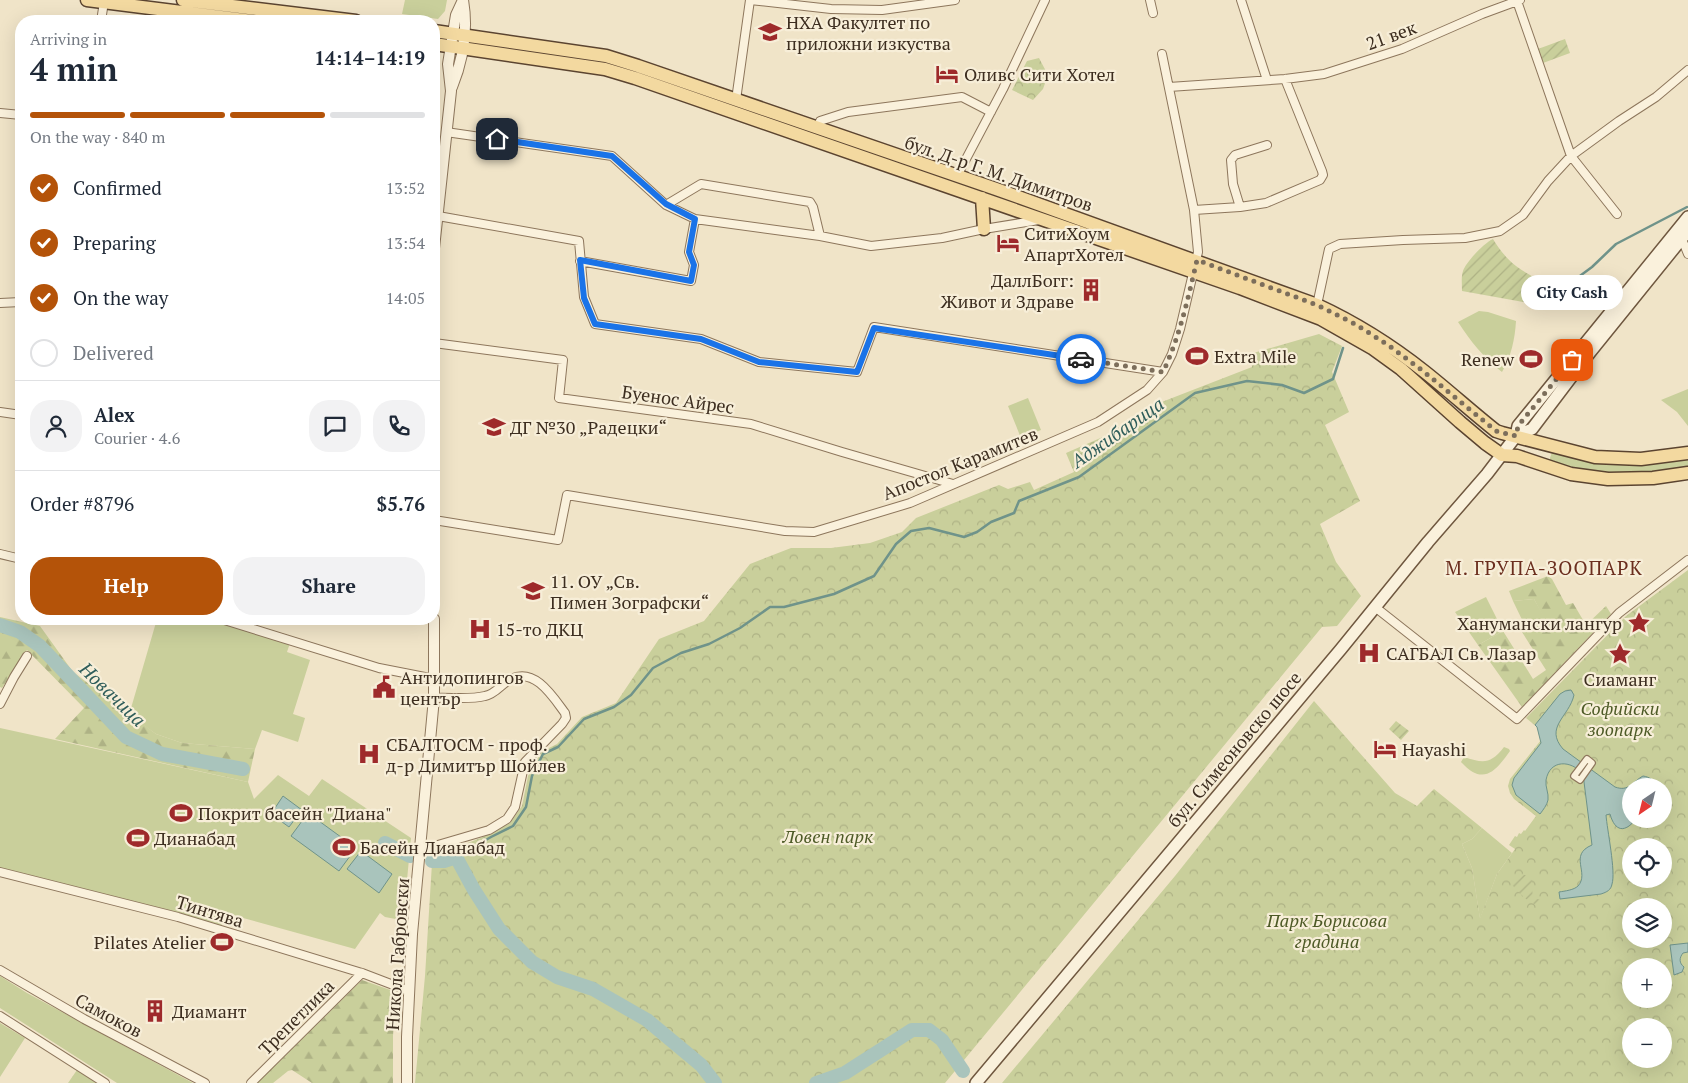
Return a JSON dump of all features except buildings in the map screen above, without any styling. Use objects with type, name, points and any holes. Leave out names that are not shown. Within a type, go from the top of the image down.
[{"type":"main road","points":[[87,0],[205,15]]},
{"type":"main road","points":[[183,0],[307,15]]},
{"type":"main road","name":"бул. Д-р Г. М. Димитров","points":[[440,33],[457,41],[605,69],[644,81],[1043,220],[1317,305],[1355,324],[1388,345],[1496,431],[1577,453],[1609,458],[1640,459],[1688,453]]},
{"type":"main road","name":"бул. Д-р Г. М. Димитров","points":[[440,43],[457,41],[606,56],[957,176],[1196,266],[1308,314],[1340,329],[1372,348],[1400,369],[1492,449],[1502,455]]},
{"type":"main road","points":[[982,198],[984,228]]},
{"type":"main road","name":"бул. Симеоновско шосе","points":[[976,1083],[1502,455],[1516,436],[1518,426],[1688,217]]},
{"type":"main road","name":"бул. Симеоновско шосе","points":[[1516,436],[1532,429],[1591,351],[1685,235]]},
{"type":"main road","points":[[1502,455],[1517,456],[1576,475],[1608,480],[1635,480],[1688,473]]},
{"type":"street","points":[[440,167],[451,91],[459,70],[457,41],[466,18],[463,0]]},
{"type":"street","points":[[736,100],[750,0],[831,9],[882,10],[910,3],[955,0]]},
{"type":"street","points":[[957,176],[991,112],[1045,0]]},
{"type":"street","points":[[1150,0],[1153,13]]},
{"type":"street","points":[[1241,0],[1267,80]]},
{"type":"street","points":[[1519,0],[1571,156],[1617,214]]},
{"type":"street","name":"21 век","points":[[1169,87],[1285,80],[1331,72],[1402,49],[1519,0]]},
{"type":"street","points":[[102,15],[104,2]]},
{"type":"street","name":"Апостол Карамитев","points":[[440,521],[558,540],[567,495],[785,531],[814,532],[910,503],[1098,422],[1148,390],[1163,372],[1172,354],[1196,266],[1197,240],[1194,210],[1162,54]]},
{"type":"street","points":[[1317,305],[1329,250],[1334,246],[1403,240],[1465,238],[1500,231],[1523,215],[1548,181],[1571,156],[1619,121],[1656,98],[1688,70]]},
{"type":"street","points":[[1194,210],[1266,203],[1320,180],[1323,175],[1285,80]]},
{"type":"street","points":[[818,128],[820,122],[848,112],[962,97],[991,112]]},
{"type":"street","points":[[0,113],[15,114]]},
{"type":"street","points":[[446,132],[612,156],[666,204],[695,219],[820,236],[872,246],[942,238],[984,228],[1043,220]]},
{"type":"street","points":[[1240,207],[1234,184],[1231,160],[1235,155],[1267,145]]},
{"type":"street","points":[[666,204],[701,184],[810,202],[820,236]]},
{"type":"street","points":[[440,216],[579,241],[584,298],[595,324],[701,339],[759,362],[857,372],[874,328],[1163,372]]},
{"type":"street","points":[[580,260],[691,281],[694,265],[689,252],[695,219]]},
{"type":"street","points":[[1685,235],[1688,254]]},
{"type":"street","points":[[0,303],[15,302]]},
{"type":"street","name":"Буенос Айрес","points":[[440,345],[563,360],[559,398],[751,424],[953,484]]},
{"type":"street","points":[[0,412],[15,414]]},
{"type":"street","points":[[0,554],[15,558]]},
{"type":"street","points":[[1375,607],[1517,719],[1619,613],[1688,560]]},
{"type":"street","points":[[240,625],[379,668],[435,679]]},
{"type":"street","name":"Никола Габровски","points":[[407,1083],[407,1037],[412,934],[422,845],[434,698],[434,625]]},
{"type":"street","points":[[0,704],[27,656]]},
{"type":"street","points":[[422,845],[431,847],[489,830],[507,819],[515,807],[525,762],[566,718],[565,713],[542,683],[521,677],[511,679],[494,693],[484,697],[434,698]]},
{"type":"street","name":"Тинтява","points":[[0,872],[178,917],[362,973],[409,991]]},
{"type":"street","name":"Самоков","points":[[0,970],[84,1019],[206,1083]]},
{"type":"street","name":"Трепетлика","points":[[251,1083],[362,973]]},
{"type":"street","points":[[0,1016],[105,1083]]},
{"type":"green space","points":[[405,0],[447,0],[445,11],[440,17],[440,15],[402,14]]},
{"type":"green space","points":[[1565,39],[1570,53],[1543,63],[1538,49]]},
{"type":"green space","points":[[1039,58],[1048,75],[1043,89],[1033,100],[1012,90],[1027,61]]},
{"type":"green space","points":[[1493,239],[1509,260],[1542,285],[1546,290],[1545,301],[1534,304],[1462,291],[1462,276],[1465,267],[1480,249]]},
{"type":"green space","points":[[1479,311],[1516,321],[1512,348],[1502,372],[1478,349],[1458,322]]},
{"type":"green space","name":"Ловен парк","points":[[1319,334],[1342,346],[1332,372],[1349,412],[1325,425],[1360,501],[1320,524],[1336,562],[1361,596],[1337,626],[1322,627],[945,1083],[415,1083],[425,976],[432,863],[440,854],[483,837],[510,823],[522,806],[528,776],[541,752],[557,744],[582,717],[616,703],[659,639],[704,621],[750,564],[791,548],[831,548],[870,543],[902,532],[916,518],[999,485],[1008,489],[1030,482],[1034,490],[1074,472],[1066,453],[1105,436],[1154,405],[1252,367],[1250,354]]},
{"type":"green space","points":[[1688,389],[1688,426],[1677,412],[1661,400]]},
{"type":"green space","points":[[1028,398],[1041,430],[1021,438],[1008,406]]},
{"type":"green space","points":[[1552,452],[1638,464],[1665,463],[1688,458],[1688,467],[1644,474],[1609,474],[1583,470],[1549,461]]},
{"type":"green space","name":"Парк Борисова градина","points":[[1688,570],[1688,1083],[1002,1083],[1175,876],[1314,701],[1395,793],[1417,806],[1434,789],[1482,828],[1472,839],[1462,844],[1472,868],[1480,918],[1497,874],[1515,849],[1509,845],[1515,836],[1517,837],[1519,833],[1521,834],[1525,831],[1536,816],[1514,799],[1508,786],[1510,779],[1541,740],[1537,727],[1526,718],[1626,616]]},
{"type":"green space","points":[[1548,576],[1552,579],[1566,605],[1573,603],[1586,625],[1606,606],[1611,614],[1522,707],[1478,645],[1503,631],[1533,679],[1546,670],[1522,632],[1545,620],[1534,599],[1513,601],[1509,591]]},
{"type":"green space","points":[[1486,597],[1503,631],[1478,645],[1455,612]]},
{"type":"green space","points":[[1534,599],[1546,620],[1527,630],[1513,601]]},
{"type":"green space","points":[[0,617],[15,620],[15,625],[40,626],[73,672],[156,734],[182,743],[255,749],[248,782],[55,739],[84,708],[27,650],[2,688],[0,687]]},
{"type":"green space","points":[[155,625],[241,625],[291,640],[287,652],[310,660],[293,714],[305,718],[298,742],[262,730],[255,749],[182,743],[156,734],[129,715]]},
{"type":"green space","points":[[1396,721],[1409,731],[1401,740],[1389,729]]},
{"type":"green space","name":"Дианабад","points":[[0,728],[248,782],[254,799],[278,775],[309,796],[322,779],[411,838],[405,901],[401,920],[385,917],[380,913],[355,949],[225,913],[220,930],[0,872]]},
{"type":"green space","points":[[1504,747],[1510,751],[1494,770],[1488,773],[1482,775],[1476,773],[1461,762],[1464,757],[1481,761],[1490,760]]},
{"type":"green space","points":[[1482,828],[1512,853],[1497,874],[1480,919],[1472,868],[1462,844],[1472,839]]},
{"type":"green space","points":[[1520,875],[1528,876],[1531,879],[1533,896],[1542,900],[1543,905],[1529,901],[1511,884]]},
{"type":"green space","points":[[0,976],[27,993],[193,1083],[117,1083],[0,1008]]},
{"type":"green space","points":[[362,980],[396,992],[393,1036],[393,1083],[312,1083],[292,1070],[273,1083],[255,1083],[279,1062]]},
{"type":"green space","points":[[0,1023],[25,1038],[0,1077]]},
{"type":"green space","points":[[77,1070],[97,1083],[68,1083]]},
{"type":"water","points":[[1571,690],[1574,695],[1557,728],[1558,741],[1563,749],[1615,787],[1622,788],[1622,828],[1615,824],[1610,814],[1606,815],[1613,870],[1610,889],[1601,894],[1560,899],[1559,892],[1578,886],[1581,881],[1581,854],[1592,845],[1583,774],[1578,769],[1567,764],[1556,765],[1552,768],[1546,780],[1548,800],[1540,814],[1516,795],[1512,785],[1514,778],[1541,743],[1535,725],[1560,694]]},
{"type":"water","points":[[283,796],[302,810],[289,827],[271,814]]},
{"type":"water","points":[[308,813],[356,848],[339,871],[291,836]]},
{"type":"water","points":[[361,851],[392,874],[379,893],[347,869]]},
{"type":"water","points":[[1688,943],[1688,952],[1683,953],[1680,959],[1684,967],[1682,972],[1674,975],[1670,948],[1672,945]]},
{"type":"waterway","name":"Аджибарица","points":[[1546,295],[1569,284],[1592,267],[1616,244],[1687,207]]},
{"type":"waterway","name":"Аджибарица","points":[[456,857],[513,826],[526,807],[532,776],[543,754],[558,747],[584,719],[614,707],[631,695],[653,668],[681,653],[709,644],[740,628],[770,607],[784,607],[834,594],[874,576],[896,544],[911,531],[929,528],[964,537],[977,532],[991,522],[1014,513],[1019,501],[1079,477],[1195,393],[1247,381],[1282,385],[1304,393],[1333,379],[1343,348]]},
{"type":"waterway","name":"Новачица","points":[[0,625],[20,632],[40,646],[126,737],[162,754],[243,769]]},
{"type":"waterway","name":"Новачица","points":[[385,843],[410,856]]},
{"type":"waterway","points":[[432,861],[444,861],[456,857],[499,929],[532,962],[557,977],[593,989],[647,1020],[701,1065],[715,1083]]},
{"type":"waterway","points":[[816,1083],[845,1073],[912,1030],[929,1030],[942,1040],[963,1071]]},
{"type":"way so far","points":[[1081,359],[1163,372],[1172,354],[1180,329],[1197,260],[1317,305],[1355,324],[1388,345],[1435,380],[1496,431],[1508,435],[1516,436],[1518,426],[1572,360]]},
{"type":"place","name":"НХА Факултет по приложни изкуства","points":[[770,32]]},
{"type":"place","name":"Оливс Сити Хотел","points":[[947,74]]},
{"type":"place","name":"СитиХоум АпартХотел","points":[[1008,243]]},
{"type":"place","name":"ДаллБогг: Живот и Здраве","points":[[1091,290]]},
{"type":"place","name":"Extra Mile","points":[[1197,356]]},
{"type":"place","name":"Renew","points":[[1531,359]]},
{"type":"place","name":"City Cash","points":[[1572,360]]},
{"type":"place","name":"ДГ №30 „Радецки“","points":[[494,427]]},
{"type":"place","name":"11. ОУ „Св. Пимен Зографски“","points":[[533,591]]},
{"type":"place","name":"Ханумански лангур","points":[[1639,623]]},
{"type":"place","name":"15-то ДКЦ","points":[[480,629]]},
{"type":"place","name":"САГБАЛ Св. Лазар","points":[[1369,653]]},
{"type":"place","name":"Сиаманг","points":[[1620,654]]},
{"type":"place","name":"Антидопингов център","points":[[384,687]]},
{"type":"place","name":"Hayashi","points":[[1385,749]]},
{"type":"place","name":"СБАЛТОСМ - проф. д-р Димитър Шойлев","points":[[369,754]]},
{"type":"place","name":"Покрит басейн \"Диана\"","points":[[181,813]]},
{"type":"place","name":"Дианабад","points":[[138,838]]},
{"type":"place","name":"Басейн Дианабад","points":[[344,847]]},
{"type":"place","name":"Pilates Atelier","points":[[222,942]]},
{"type":"place","name":"Диамант","points":[[155,1011]]},
{"type":"district","name":"М. ГРУПА-ЗООПАРК","points":[[1544,567]]},
{"type":"route","points":[[497,139],[612,156],[666,204],[695,219],[689,252],[694,265],[691,281],[580,260],[584,298],[595,324],[701,339],[759,362],[857,372],[874,328],[992,344],[1081,359]]},
{"type":"park label","name":"Софийски зоопарк","points":[[1620,718]]}]
